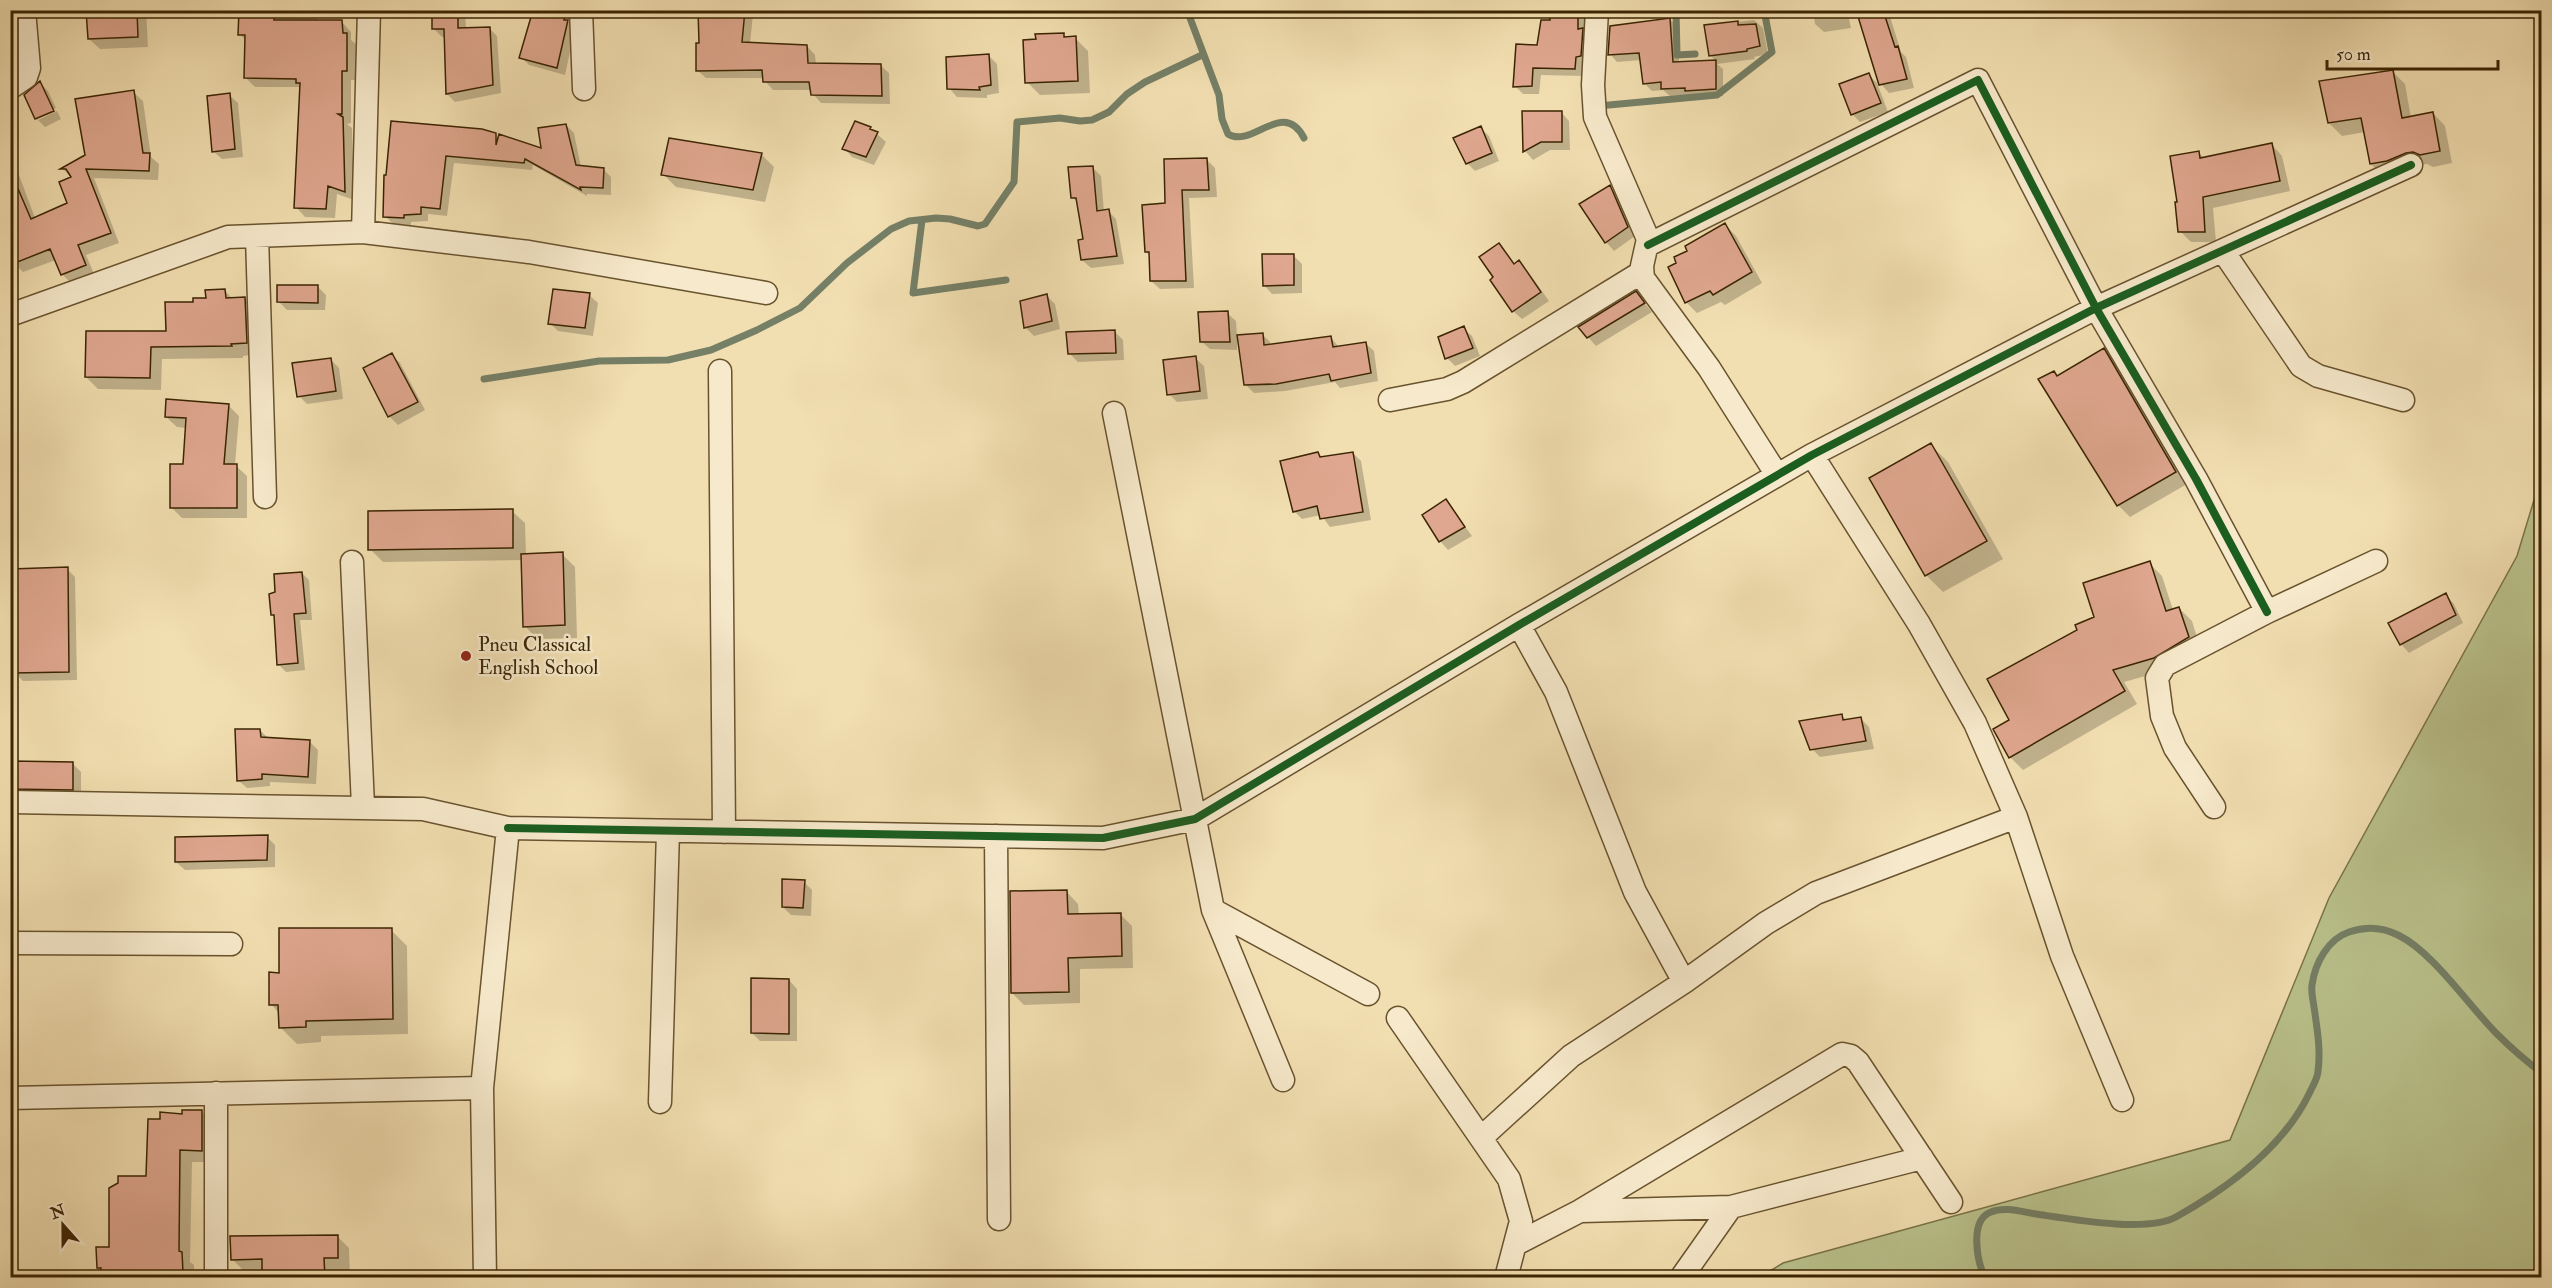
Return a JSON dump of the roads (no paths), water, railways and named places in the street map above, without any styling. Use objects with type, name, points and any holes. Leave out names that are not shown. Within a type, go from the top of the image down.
[{"type":"street","points":[[10,88],[26,77],[29,68],[24,10]]},
{"type":"street","points":[[363,232],[369,10]]},
{"type":"street","points":[[581,10],[584,89]]},
{"type":"street","points":[[1597,10],[1593,85],[1595,117],[1604,142],[1646,233],[1648,245],[1642,272],[1643,278],[1709,368],[1777,475]]},
{"type":"street","points":[[1648,245],[1978,80],[2096,308],[2196,480],[2267,612]]},
{"type":"street","points":[[10,802],[363,806],[423,809],[508,828],[1103,838],[1195,819],[1519,625],[1812,455],[2096,308],[2411,165]]},
{"type":"street","points":[[10,315],[228,237],[363,232],[530,252],[766,293]]},
{"type":"street","points":[[257,236],[265,497]]},
{"type":"street","points":[[2223,251],[2301,366],[2318,375],[2403,400]]},
{"type":"street","points":[[1390,400],[1447,388],[1464,382],[1642,272]]},
{"type":"street","points":[[720,370],[724,832]]},
{"type":"street","points":[[1114,413],[1213,910],[1283,1080]]},
{"type":"street","points":[[1812,455],[1919,624],[1975,723],[2016,817],[2062,956],[2122,1100]]},
{"type":"street","points":[[2214,807],[2175,748],[2162,716],[2157,678],[2165,664],[2267,612],[2376,561]]},
{"type":"street","points":[[352,562],[363,806]]},
{"type":"street","points":[[1519,625],[1556,692],[1635,892],[1684,982]]},
{"type":"street","points":[[1482,1137],[1571,1056],[1684,982],[1766,923],[1816,893],[2016,817]]},
{"type":"street","points":[[485,1278],[482,1088],[508,828]]},
{"type":"street","points":[[660,1102],[668,831]]},
{"type":"street","points":[[996,836],[999,1219]]},
{"type":"street","points":[[1213,910],[1368,994]]},
{"type":"street","points":[[10,943],[231,944]]},
{"type":"street","points":[[1398,1018],[1509,1179],[1521,1221],[1506,1278]]},
{"type":"street","points":[[1516,1244],[1580,1211],[1842,1054],[1851,1056],[1858,1062],[1952,1202]]},
{"type":"street","points":[[10,1098],[482,1088]]},
{"type":"street","points":[[216,1094],[216,1278]]},
{"type":"street","points":[[1580,1211],[1731,1207],[1922,1158]]},
{"type":"street","points":[[1681,1278],[1731,1207]]},
{"type":"waterway","points":[[1187,10],[1219,95],[1222,119],[1228,134],[1237,137],[1277,123],[1287,123],[1296,127],[1304,138]]},
{"type":"waterway","points":[[1676,10],[1677,55],[1695,54]]},
{"type":"waterway","points":[[1598,106],[1717,95],[1772,52],[1764,10]]},
{"type":"waterway","points":[[484,379],[599,361],[668,360],[711,350],[757,330],[800,308],[847,263],[891,229],[909,221],[936,218],[978,226],[985,224],[1014,182],[1017,122],[1060,118],[1092,120],[1109,112],[1127,94],[1145,82],[1202,55]]},
{"type":"waterway","points":[[922,220],[913,293],[1006,280]]},
{"type":"waterway","points":[[1985,1278],[1979,1262],[1977,1232],[1984,1216],[1991,1212],[2014,1210],[2108,1223],[2163,1222],[2196,1206],[2215,1193],[2270,1148],[2299,1112],[2318,1074],[2319,1055],[2312,985],[2319,960],[2335,940],[2349,932],[2368,928],[2386,930],[2411,943],[2437,966],[2497,1034],[2542,1073]]},
{"type":"place","name":"Pneu Classical English School","points":[[466,656]]}]
